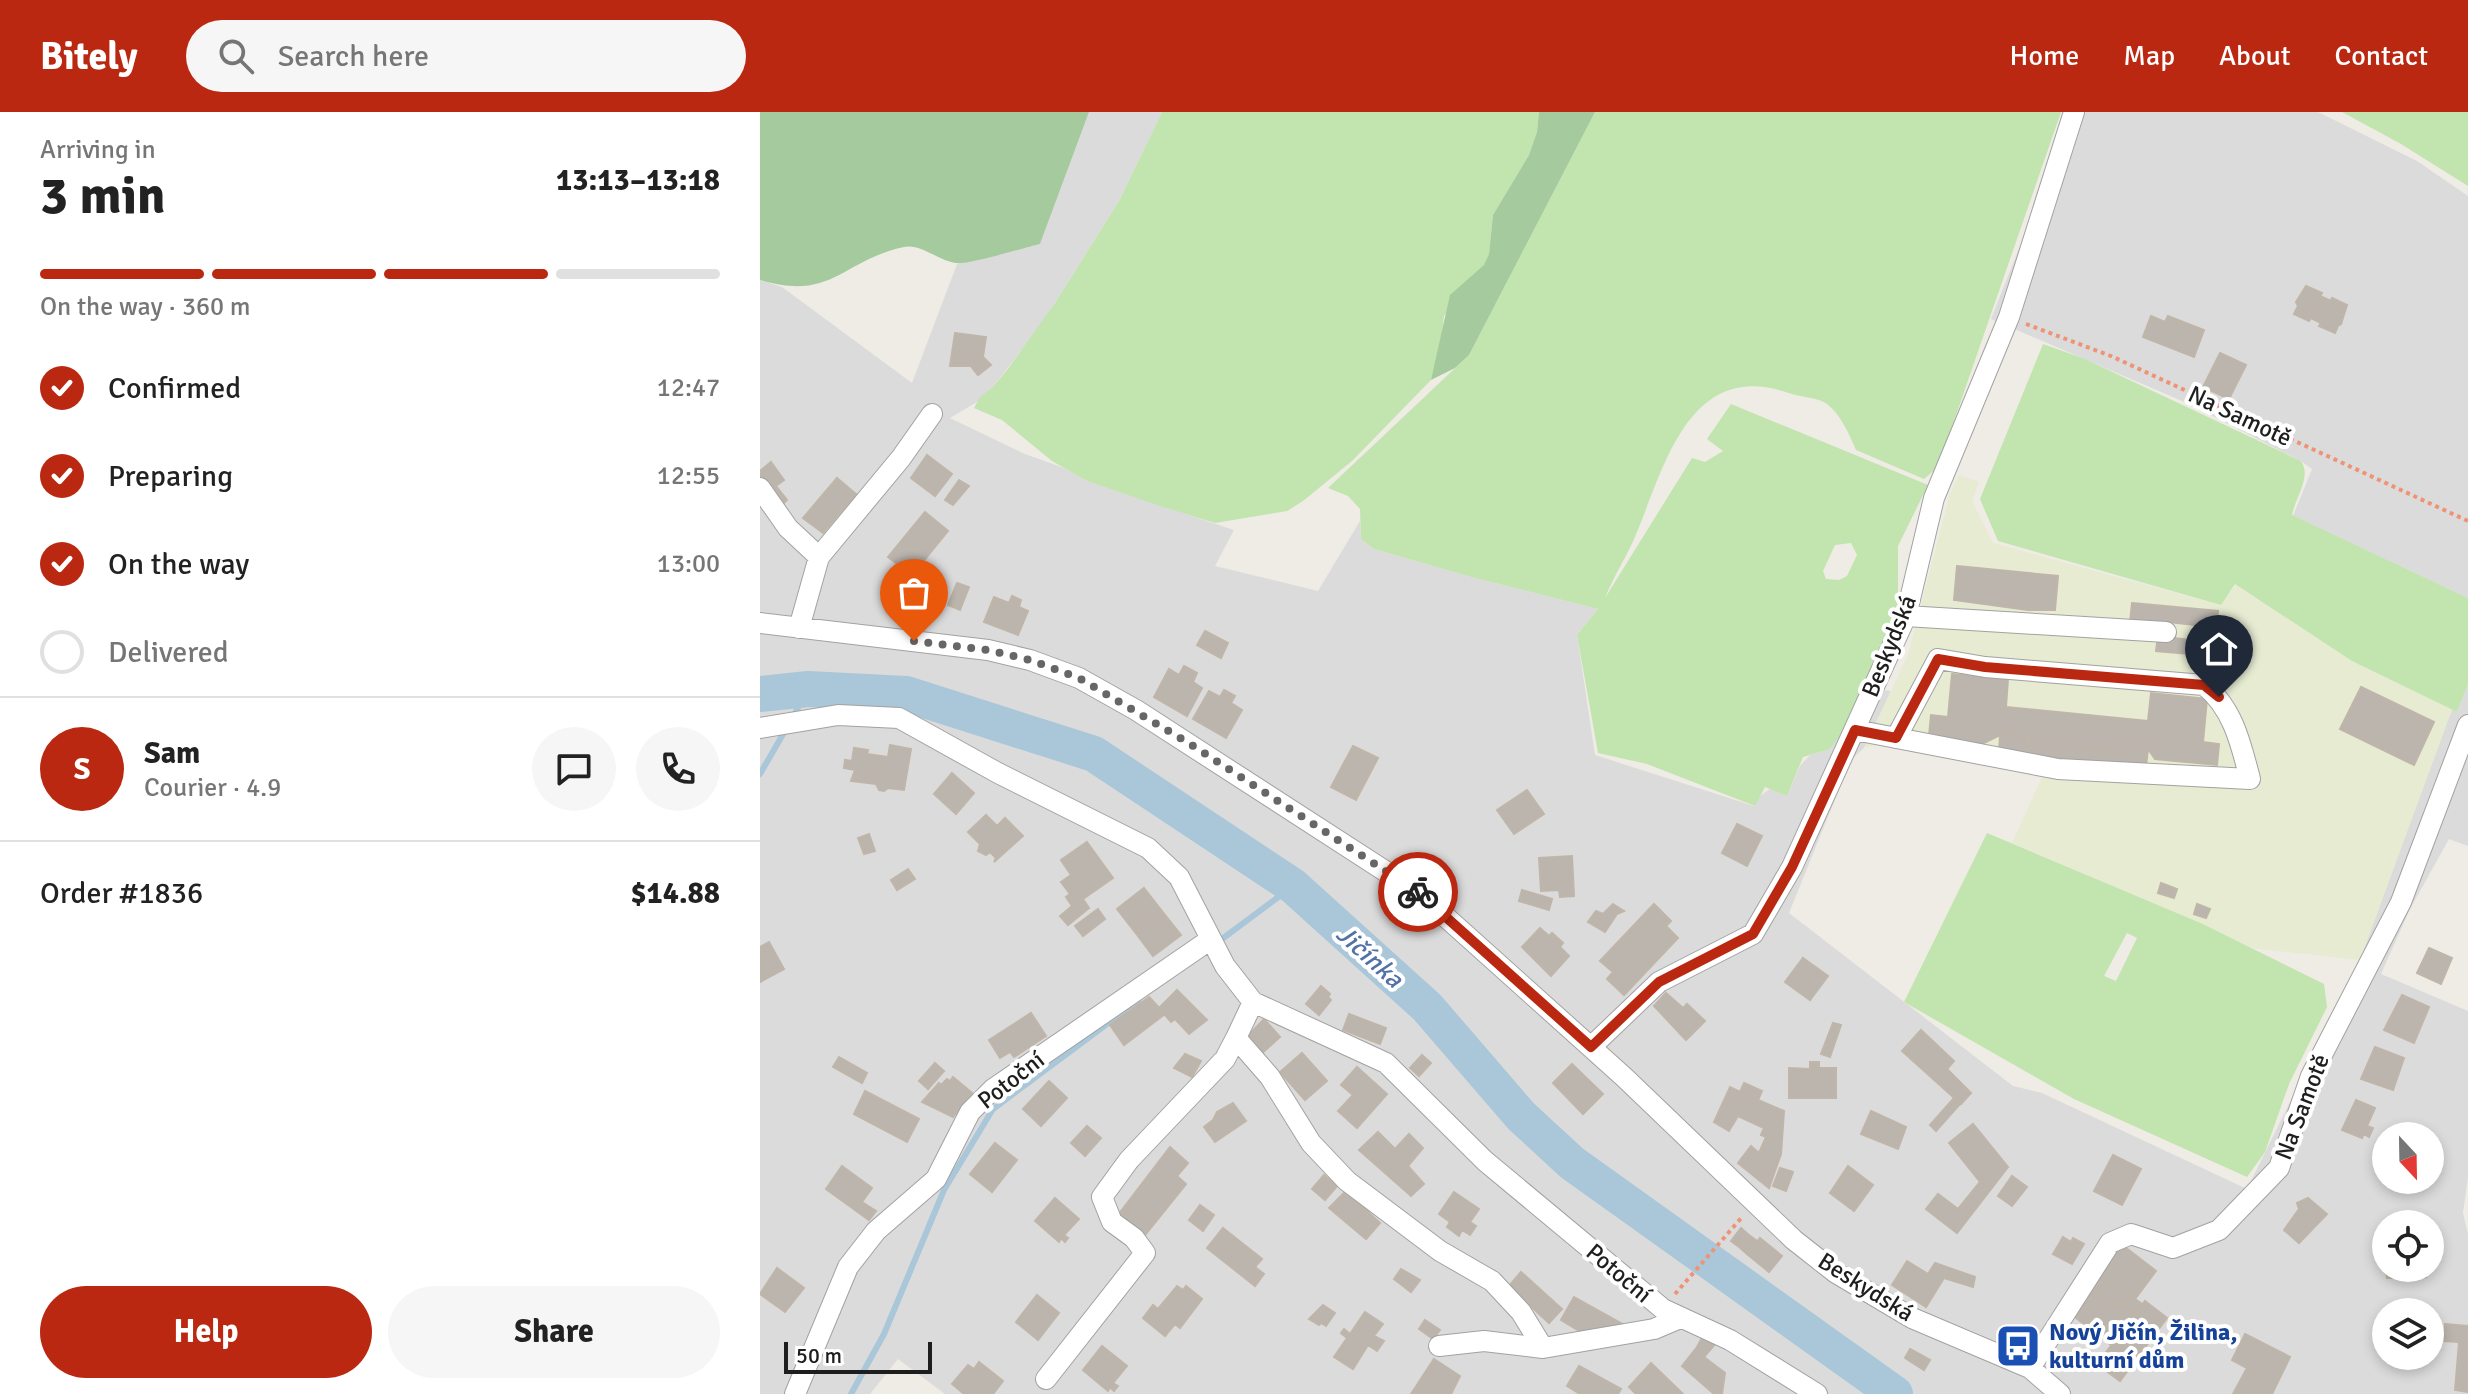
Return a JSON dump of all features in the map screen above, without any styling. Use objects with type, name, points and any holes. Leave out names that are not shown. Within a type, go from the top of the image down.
[{"type":"street","name":"Beskydská","points":[[1591,1047],[1659,982],[1753,934],[1792,867],[1906,616],[1934,498],[2009,317],[2074,112]]},
{"type":"street","points":[[799,628],[819,557],[901,458],[932,414]]},
{"type":"street","points":[[760,488],[788,528],[819,557]]},
{"type":"street","points":[[1906,616],[2166,632]]},
{"type":"street","name":"Beskydská","points":[[760,623],[988,650],[1030,660],[1079,678],[1187,742],[1419,893],[1591,1047],[1794,1240],[1836,1273],[1912,1318],[2030,1368],[2060,1394]]},
{"type":"street","points":[[1855,730],[1896,738],[2058,769],[2250,779],[2240,738],[2219,697],[2204,685],[1985,667],[1938,659],[1896,738]]},
{"type":"street","name":"Potoční","points":[[760,728],[838,715],[899,718],[998,773],[1148,848],[1179,877],[1225,966],[1253,1002],[1386,1063],[1485,1161],[1663,1309],[1730,1340],[1817,1394]]},
{"type":"street","name":"Na Samotě","points":[[2030,1368],[2110,1243],[2131,1234],[2173,1248],[2219,1230],[2279,1168],[2311,1076],[2401,902],[2468,725]]},
{"type":"street","name":"Potoční","points":[[795,1394],[848,1267],[876,1231],[936,1179],[970,1112],[993,1089],[1211,939]]},
{"type":"street","points":[[1046,1379],[1145,1253],[1134,1238],[1112,1222],[1102,1197],[1129,1160],[1225,1059],[1253,1002]]},
{"type":"street","points":[[1236,1038],[1270,1077],[1311,1143],[1347,1181],[1440,1251],[1492,1281],[1521,1312],[1543,1348]]},
{"type":"street","name":"Potoční","points":[[1439,1346],[1484,1341],[1543,1348],[1654,1329],[1680,1318]]},
{"type":"path","name":"Na Samotě","points":[[2009,317],[2111,356],[2468,521]]},
{"type":"path","points":[[1689,1277],[1755,1203]]},
{"type":"shaded area","points":[[1089,112],[1162,112],[1119,201],[1043,322],[993,387],[977,402],[950,418],[1087,481],[1234,530],[1215,566],[1318,591],[1360,521],[1361,539],[1374,549],[1598,609],[1577,635],[1595,755],[1754,806],[1760,796],[1770,789],[1787,796],[1800,766],[1810,755],[1830,749],[1869,689],[1891,691],[1864,748],[1851,760],[1789,913],[2013,1086],[2042,1093],[2247,1189],[2360,960],[2451,709],[2457,712],[2468,684],[2468,846],[2449,839],[2410,909],[2381,974],[2468,1011],[2468,1177],[2463,1213],[2468,1234],[2468,1394],[945,1394],[898,1359],[870,1394],[760,1394],[760,280],[782,287],[912,383],[957,264],[1040,244]]},
{"type":"shaded area","points":[[2073,112],[2318,112],[2417,161],[2468,196],[2468,598],[2293,516],[2312,469],[2301,461],[2189,404],[1991,319]]},
{"type":"green space","points":[[760,112],[1089,112],[1040,244],[962,263],[950,262],[910,246],[904,247],[883,253],[821,283],[804,286],[760,280]]},
{"type":"green space","points":[[1162,112],[1539,112],[1537,132],[1529,155],[1493,215],[1489,254],[1484,266],[1471,277],[1444,316],[1431,380],[1352,461],[1287,511],[1215,523],[1160,506],[1087,481],[1052,461],[1002,420],[974,408],[980,397],[1007,370],[1055,303],[1119,201]]},
{"type":"green space","points":[[1539,112],[1595,112],[1469,355],[1455,368],[1431,380],[1450,295],[1484,265],[1489,254],[1493,215],[1529,155],[1537,132]]},
{"type":"green space","points":[[1595,112],[2061,112],[1938,467],[1924,479],[1856,450],[1844,425],[1820,400],[1758,386],[1729,390],[1706,403],[1672,448],[1605,598],[1692,458],[1705,462],[1723,451],[1707,439],[1731,404],[1928,485],[1898,546],[1895,616],[1863,703],[1830,749],[1803,757],[1787,796],[1765,787],[1755,806],[1647,764],[1598,753],[1577,635],[1598,609],[1374,549],[1361,539],[1360,509],[1348,496],[1328,488],[1469,355]],"holes":[[[1851,543],[1857,555],[1847,576],[1839,580],[1826,579],[1823,571],[1835,545]]]},
{"type":"green space","points":[[2342,112],[2468,112],[2468,186],[2401,144]]},
{"type":"green space","points":[[2043,344],[2085,359],[2301,461],[2304,481],[2292,515],[2468,598],[2468,684],[2457,712],[2352,661],[2235,584],[2221,605],[1998,541],[1980,499]]},
{"type":"green space","points":[[1959,475],[1979,482],[1972,501],[1993,543],[2220,605],[2236,585],[2352,661],[2452,710],[2360,960],[2252,948],[2012,843],[2043,775],[1883,744],[1864,748],[1908,655],[1950,494]]},
{"type":"green space","points":[[1987,833],[2203,924],[2324,984],[2327,1007],[2289,1084],[2265,1152],[2247,1177],[2074,1099],[1904,1002]],"holes":[[[2127,933],[2137,938],[2116,981],[2104,976]]]},
{"type":"building","points":[[2306,286],[2322,293],[2320,296],[2347,305],[2335,333],[2319,326],[2321,323],[2311,318],[2309,321],[2294,314],[2298,306],[2296,302]]},
{"type":"building","points":[[2151,316],[2165,322],[2168,316],[2204,330],[2194,357],[2143,337]]},
{"type":"building","points":[[955,333],[986,337],[983,357],[972,366],[950,366]]},
{"type":"building","points":[[2220,353],[2246,365],[2229,399],[2203,387]]},
{"type":"building","points":[[983,357],[991,365],[978,375],[970,365]]},
{"type":"building","points":[[927,455],[952,474],[935,496],[911,478]]},
{"type":"building","points":[[771,462],[784,480],[776,486],[787,500],[782,505],[760,478],[760,471]]},
{"type":"building","points":[[837,478],[856,494],[823,533],[803,518]]},
{"type":"building","points":[[959,480],[969,486],[953,505],[945,500]]},
{"type":"building","points":[[925,512],[948,531],[912,575],[888,557]]},
{"type":"building","points":[[1957,566],[2058,576],[2055,610],[2028,610],[1954,600]]},
{"type":"building","points":[[957,583],[969,587],[960,610],[948,605]]},
{"type":"building","points":[[1012,596],[1021,600],[1019,607],[1028,611],[1018,635],[984,622],[994,597],[1009,603]]},
{"type":"building","points":[[2132,603],[2218,611],[2214,647],[2194,645],[2195,625],[2130,622]]},
{"type":"building","points":[[1205,631],[1228,643],[1221,658],[1197,645]]},
{"type":"building","points":[[2158,636],[2191,640],[2189,654],[2156,651]]},
{"type":"building","points":[[1184,666],[1197,673],[1193,682],[1202,688],[1187,716],[1154,697],[1169,669],[1179,675]]},
{"type":"building","points":[[1952,674],[2008,679],[2006,707],[2148,721],[2151,693],[2207,699],[2203,742],[2219,744],[2217,765],[2155,759],[2148,749],[2121,746],[2121,753],[2027,744],[2027,737],[2000,735],[1982,744],[1929,736],[1931,715],[1948,717]]},
{"type":"building","points":[[2361,687],[2434,722],[2414,765],[2340,729]]},
{"type":"building","points":[[1224,690],[1235,696],[1231,703],[1242,710],[1226,738],[1193,719],[1209,691],[1220,697]]},
{"type":"building","points":[[2000,735],[2027,737],[2027,744],[2121,753],[2121,746],[2148,749],[2146,767],[1999,752]]},
{"type":"building","points":[[890,745],[911,749],[904,790],[888,788],[884,791],[879,790],[876,784],[851,781],[855,770],[844,768],[845,760],[852,761],[854,748],[868,750],[867,754],[888,757]]},
{"type":"building","points":[[1353,746],[1378,758],[1356,800],[1331,787]]},
{"type":"building","points":[[952,773],[974,793],[956,814],[934,794]]},
{"type":"building","points":[[1527,790],[1544,814],[1514,834],[1497,810]]},
{"type":"building","points":[[986,815],[997,826],[1005,818],[1023,836],[994,862],[996,858],[990,852],[986,855],[978,851],[980,844],[968,832]]},
{"type":"building","points":[[1737,824],[1762,836],[1747,866],[1722,853]]},
{"type":"building","points":[[869,834],[875,851],[864,854],[858,838]]},
{"type":"building","points":[[1087,842],[1113,878],[1083,899],[1089,908],[1068,925],[1060,916],[1072,906],[1066,897],[1070,894],[1061,882],[1071,875],[1061,860]]},
{"type":"building","points":[[1572,856],[1574,896],[1560,897],[1559,890],[1541,891],[1539,858]]},
{"type":"building","points":[[908,869],[915,879],[897,890],[891,880]]},
{"type":"building","points":[[2161,883],[2177,889],[2174,898],[2158,893]]},
{"type":"building","points":[[1144,888],[1162,911],[1135,932],[1117,909]]},
{"type":"building","points":[[1522,890],[1552,899],[1549,910],[1519,901]]},
{"type":"building","points":[[1613,904],[1624,911],[1617,914],[1605,932],[1588,922],[1596,911],[1603,914]]},
{"type":"building","points":[[1654,904],[1671,921],[1666,926],[1678,938],[1624,995],[1607,979],[1613,972],[1600,961]]},
{"type":"building","points":[[2197,904],[2210,909],[2206,918],[2194,914]]},
{"type":"building","points":[[1098,909],[1105,919],[1083,936],[1075,926]]},
{"type":"building","points":[[1162,911],[1181,935],[1153,956],[1135,932]]},
{"type":"building","points":[[1540,928],[1563,943],[1560,947],[1569,956],[1551,976],[1522,947]]},
{"type":"building","points":[[769,942],[784,969],[760,982],[760,947]]},
{"type":"building","points":[[2429,948],[2452,958],[2441,984],[2417,973]]},
{"type":"building","points":[[1803,958],[1828,976],[1810,1000],[1785,982]]},
{"type":"building","points":[[1321,986],[1330,994],[1328,997],[1331,1000],[1319,1015],[1306,1004]]},
{"type":"building","points":[[1177,990],[1207,1020],[1189,1034],[1175,1019],[1171,1022],[1159,1008]]},
{"type":"building","points":[[1666,993],[1683,1008],[1687,1004],[1705,1021],[1686,1040],[1654,1006]]},
{"type":"building","points":[[2402,995],[2429,1007],[2414,1043],[2384,1030]]},
{"type":"building","points":[[1149,997],[1165,1014],[1124,1045],[1110,1025]]},
{"type":"building","points":[[1031,1013],[1046,1036],[1014,1057],[1010,1052],[1000,1058],[989,1040]]},
{"type":"building","points":[[1349,1014],[1386,1028],[1380,1044],[1343,1030]]},
{"type":"building","points":[[1264,1019],[1280,1037],[1259,1056],[1246,1038]]},
{"type":"building","points":[[1833,1023],[1841,1025],[1830,1057],[1821,1054]]},
{"type":"building","points":[[1921,1030],[1954,1061],[1947,1069],[1971,1093],[1961,1104],[1902,1051]]},
{"type":"building","points":[[2375,1047],[2404,1058],[2393,1090],[2361,1079]]},
{"type":"building","points":[[1302,1053],[1327,1081],[1305,1100],[1280,1072]]},
{"type":"building","points":[[1185,1054],[1201,1061],[1192,1077],[1174,1068]]},
{"type":"building","points":[[1422,1055],[1431,1063],[1419,1076],[1410,1068]]},
{"type":"building","points":[[839,1057],[867,1073],[862,1083],[833,1067]]},
{"type":"building","points":[[1810,1062],[1819,1062],[1819,1068],[1836,1068],[1836,1098],[1789,1098],[1789,1068],[1810,1069]]},
{"type":"building","points":[[935,1063],[944,1071],[928,1089],[919,1081]]},
{"type":"building","points":[[1572,1064],[1603,1094],[1583,1114],[1553,1083]]},
{"type":"building","points":[[1357,1067],[1387,1094],[1357,1128],[1338,1111],[1353,1095],[1341,1085]]},
{"type":"building","points":[[953,1077],[972,1093],[953,1117],[922,1102],[939,1083],[941,1085]]},
{"type":"building","points":[[1049,1081],[1067,1098],[1041,1126],[1023,1109]]},
{"type":"building","points":[[1744,1083],[1762,1091],[1758,1100],[1784,1111],[1781,1154],[1769,1188],[1738,1163],[1751,1146],[1759,1153],[1766,1137],[1761,1135],[1764,1128],[1738,1116],[1729,1131],[1714,1122],[1730,1087],[1740,1092]]},
{"type":"building","points":[[865,1091],[919,1119],[907,1142],[854,1114]]},
{"type":"building","points":[[1954,1098],[1960,1104],[1936,1131],[1930,1125]]},
{"type":"building","points":[[2356,1100],[2375,1108],[2367,1126],[2372,1128],[2369,1137],[2364,1134],[2362,1138],[2342,1130]]},
{"type":"building","points":[[1233,1103],[1246,1121],[1215,1142],[1204,1127],[1217,1112]]},
{"type":"building","points":[[1871,1111],[1906,1127],[1898,1149],[1861,1134]]},
{"type":"building","points":[[1973,1124],[2008,1167],[1957,1233],[1926,1209],[1938,1194],[1958,1209],[1980,1182],[1949,1143]]},
{"type":"building","points":[[1087,1126],[1101,1138],[1085,1156],[1071,1143]]},
{"type":"building","points":[[1378,1132],[1395,1149],[1409,1134],[1423,1148],[1408,1166],[1424,1184],[1411,1196],[1359,1150]]},
{"type":"building","points":[[995,1143],[1017,1160],[992,1192],[970,1174]]},
{"type":"building","points":[[1170,1147],[1188,1163],[1177,1176],[1186,1184],[1145,1235],[1118,1215]]},
{"type":"building","points":[[2113,1155],[2141,1169],[2122,1205],[2094,1191]]},
{"type":"building","points":[[842,1166],[872,1188],[862,1202],[876,1211],[869,1220],[826,1189]]},
{"type":"building","points":[[1848,1166],[1873,1185],[1854,1211],[1830,1193]]},
{"type":"building","points":[[1780,1168],[1793,1172],[1786,1191],[1773,1186]]},
{"type":"building","points":[[1324,1175],[1337,1186],[1325,1200],[1312,1189]]},
{"type":"building","points":[[2012,1176],[2027,1187],[2012,1206],[1998,1196]]},
{"type":"building","points":[[1346,1191],[1380,1223],[1366,1239],[1329,1208]]},
{"type":"building","points":[[1454,1192],[1479,1209],[1470,1222],[1476,1226],[1470,1235],[1462,1230],[1459,1236],[1447,1227],[1450,1222],[1439,1214]]},
{"type":"building","points":[[1055,1198],[1079,1219],[1064,1235],[1068,1238],[1065,1242],[1061,1238],[1059,1242],[1035,1221]]},
{"type":"building","points":[[2308,1198],[2327,1214],[2299,1243],[2284,1230],[2299,1209],[2297,1203]]},
{"type":"building","points":[[1200,1205],[1214,1215],[1203,1231],[1189,1220]]},
{"type":"building","points":[[1223,1228],[1262,1259],[1255,1267],[1264,1274],[1255,1286],[1207,1248]]},
{"type":"building","points":[[1741,1228],[1749,1235],[1739,1247],[1731,1241]]},
{"type":"building","points":[[1749,1235],[1757,1241],[1747,1254],[1739,1247]]},
{"type":"building","points":[[2063,1237],[2084,1244],[2072,1264],[2053,1254]]},
{"type":"building","points":[[1760,1238],[1782,1256],[1769,1272],[1747,1254]]},
{"type":"building","points":[[2121,1244],[2156,1271],[2135,1299],[2131,1296],[2121,1307],[2115,1302],[2111,1306],[2087,1287]]},
{"type":"building","points":[[1907,1261],[1928,1274],[1935,1263],[1975,1277],[1973,1287],[1944,1278],[1926,1307],[1892,1285]]},
{"type":"building","points":[[777,1268],[804,1288],[785,1312],[760,1294]]},
{"type":"building","points":[[1401,1269],[1420,1280],[1411,1292],[1394,1279]]},
{"type":"building","points":[[1521,1272],[1562,1309],[1549,1323],[1509,1286]]},
{"type":"building","points":[[1177,1286],[1183,1290],[1186,1286],[1202,1299],[1180,1328],[1175,1324],[1165,1336],[1143,1318],[1153,1305],[1158,1309]]},
{"type":"building","points":[[2087,1287],[2111,1306],[2115,1302],[2121,1307],[2131,1296],[2142,1304],[2111,1345],[2071,1314]]},
{"type":"building","points":[[1037,1295],[1059,1313],[1038,1340],[1016,1322]]},
{"type":"building","points":[[1574,1297],[1626,1326],[1589,1337],[1561,1320]]},
{"type":"building","points":[[2145,1301],[2167,1318],[2120,1381],[2097,1364]]},
{"type":"building","points":[[1323,1305],[1335,1313],[1326,1326],[1309,1319]]},
{"type":"building","points":[[1365,1312],[1383,1324],[1374,1336],[1384,1341],[1377,1351],[1368,1345],[1353,1369],[1334,1357],[1347,1338],[1341,1333],[1344,1329],[1350,1334]]},
{"type":"building","points":[[1425,1320],[1440,1330],[1433,1339],[1419,1329]]},
{"type":"building","points":[[2445,1324],[2468,1326],[2468,1392],[2455,1390],[2459,1342],[2444,1341]]},
{"type":"building","points":[[2245,1334],[2290,1357],[2272,1394],[2233,1394],[2247,1368],[2232,1360]]},
{"type":"building","points":[[1703,1336],[1716,1343],[1704,1357],[1725,1373],[1722,1394],[1713,1393],[1682,1366]]},
{"type":"building","points":[[1102,1346],[1127,1366],[1113,1383],[1118,1386],[1114,1391],[1110,1387],[1108,1391],[1083,1370]]},
{"type":"building","points":[[1910,1349],[1930,1360],[1924,1370],[1905,1358]]},
{"type":"building","points":[[1434,1359],[1460,1376],[1451,1394],[1411,1394]]},
{"type":"building","points":[[979,1362],[1003,1381],[993,1394],[964,1394],[952,1384],[968,1365],[974,1369]]},
{"type":"building","points":[[1651,1363],[1683,1394],[1636,1394],[1629,1387]]},
{"type":"building","points":[[1579,1366],[1621,1389],[1618,1394],[1580,1394],[1567,1386]]},
{"type":"waterway","points":[[792,719],[808,689]]},
{"type":"waterway","name":"Jičínka","points":[[760,694],[808,689],[906,694],[1094,754],[1293,886],[1427,1007],[1521,1116],[1572,1163],[1895,1394]]},
{"type":"waterway","points":[[760,774],[786,729]]},
{"type":"waterway","points":[[1218,942],[1293,886]]},
{"type":"waterway","points":[[851,1394],[884,1334],[944,1190],[993,1109],[1138,1001]]},
{"type":"way so far","points":[[914,641],[988,650],[1030,660],[1079,678],[1264,790],[1418,892]]},
{"type":"place","name":"Nový Jičín, Žilina, kulturní dům","points":[[2018,1346]]},
{"type":"route","points":[[1418,892],[1591,1047],[1659,982],[1753,934],[1792,867],[1855,730],[1896,738],[1938,659],[1985,667],[2204,685],[2219,697]]}]
